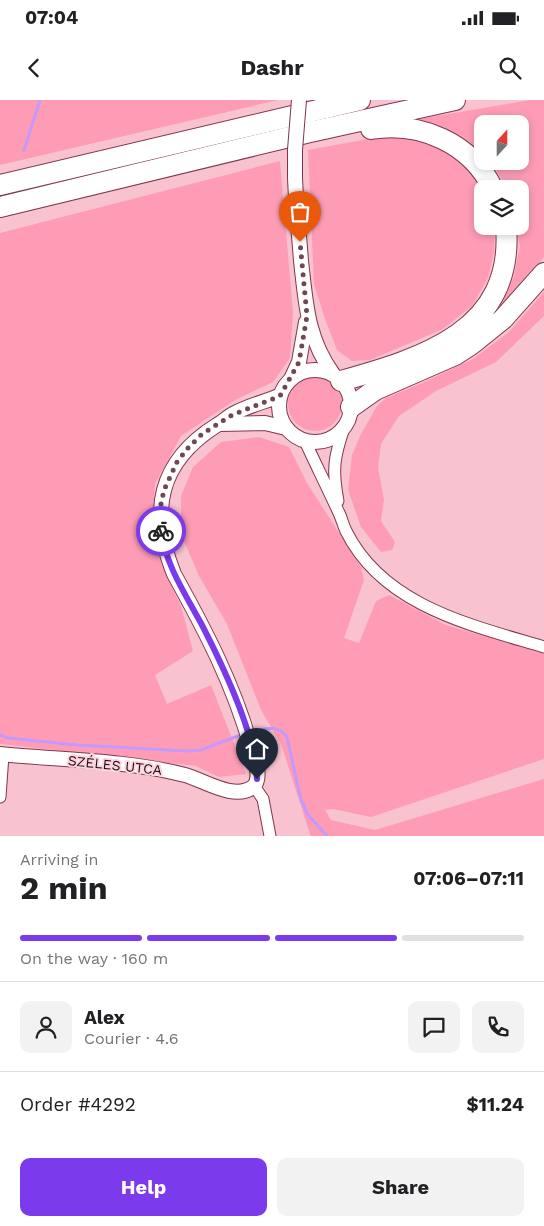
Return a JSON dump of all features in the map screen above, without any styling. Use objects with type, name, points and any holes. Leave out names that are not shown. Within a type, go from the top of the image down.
[{"type":"highway","points":[[0,185],[308,105],[344,100]]},
{"type":"highway","points":[[308,105],[360,100]]},
{"type":"highway","points":[[0,207],[310,132],[455,100]]},
{"type":"highway","points":[[310,132],[345,134],[390,127],[419,130],[445,140],[471,157],[488,180]]},
{"type":"highway","points":[[337,377],[375,372],[443,345],[463,332],[487,306],[500,278],[507,246],[506,235]]},
{"type":"highway","points":[[351,407],[375,390],[455,355],[472,344],[503,319],[544,273]]},
{"type":"street","points":[[308,105],[295,150],[296,205],[307,316],[318,350],[347,388],[350,398],[349,418],[335,453],[334,480],[340,515]]},
{"type":"street","points":[[307,316],[299,362],[280,396],[280,418],[294,436],[304,441],[317,442],[326,440],[344,428]]},
{"type":"street","points":[[292,377],[302,371],[312,369],[323,370],[337,377]]},
{"type":"street","points":[[270,836],[263,799],[254,786],[257,779],[257,769],[240,711],[221,662],[174,574],[163,543],[160,523],[164,490],[177,462],[188,448],[202,434],[232,415],[280,396]]},
{"type":"street","points":[[219,424],[265,423],[286,428]]},
{"type":"street","points":[[304,441],[346,531],[364,559],[381,577],[399,591],[441,614],[544,647]]},
{"type":"street","points":[[0,797],[1,754]]},
{"type":"street","name":"SZÉLES UTCA","points":[[1,754],[143,766],[187,776],[234,792],[245,791],[254,786]]},
{"type":"shaded area","points":[[0,100],[278,100],[0,165]]},
{"type":"shaded area","points":[[530,100],[544,100],[544,257],[499,310],[514,276],[520,246],[518,235],[529,235],[529,180],[502,180],[495,170],[529,170],[529,115],[474,115],[474,147],[457,134],[419,119]]},
{"type":"shaded area","points":[[397,136],[436,146],[458,159],[468,168],[477,180],[474,180],[474,235],[495,235],[494,252],[488,278],[472,306],[443,329],[370,360],[352,361],[337,350],[314,284],[308,150],[374,138]]},
{"type":"shaded area","points":[[280,161],[293,313],[290,358],[273,382],[235,400],[181,436],[155,484],[152,524],[161,563],[181,606],[193,651],[155,675],[167,704],[211,685],[246,774],[219,777],[196,766],[0,744],[0,233]]},
{"type":"shaded area","points":[[544,292],[544,316],[496,362],[436,391],[399,416],[381,444],[378,468],[384,500],[381,521],[395,542],[392,550],[381,552],[361,527],[348,490],[352,455],[361,434],[377,406],[386,398],[473,359],[509,332]]},
{"type":"shaded area","points":[[310,377],[320,377],[330,381],[338,389],[342,404],[338,419],[330,427],[320,431],[310,431],[300,427],[292,419],[288,409],[288,399],[292,389],[300,381]]},
{"type":"shaded area","points":[[259,437],[289,447],[307,483],[361,567],[364,580],[344,638],[359,643],[376,601],[389,595],[446,625],[544,654],[544,759],[371,817],[333,809],[325,810],[331,820],[375,830],[544,779],[544,836],[311,836],[281,744],[261,710],[227,624],[199,576],[181,534],[181,496],[193,467],[221,442]]},
{"type":"waterway","points":[[24,150],[40,100]]},
{"type":"waterway","points":[[256,731],[269,728],[277,729],[287,737],[301,800],[308,815],[327,836]]},
{"type":"waterway","points":[[0,735],[8,738],[77,745],[186,751],[201,750],[238,736]]},
{"type":"way so far","points":[[161,531],[161,504],[164,490],[177,462],[188,448],[202,434],[232,415],[280,396],[284,386],[292,377],[299,362],[303,346],[307,316],[300,242]]},
{"type":"route","points":[[161,531],[163,543],[174,574],[221,662],[229,682],[248,734],[257,769],[257,779]]}]
